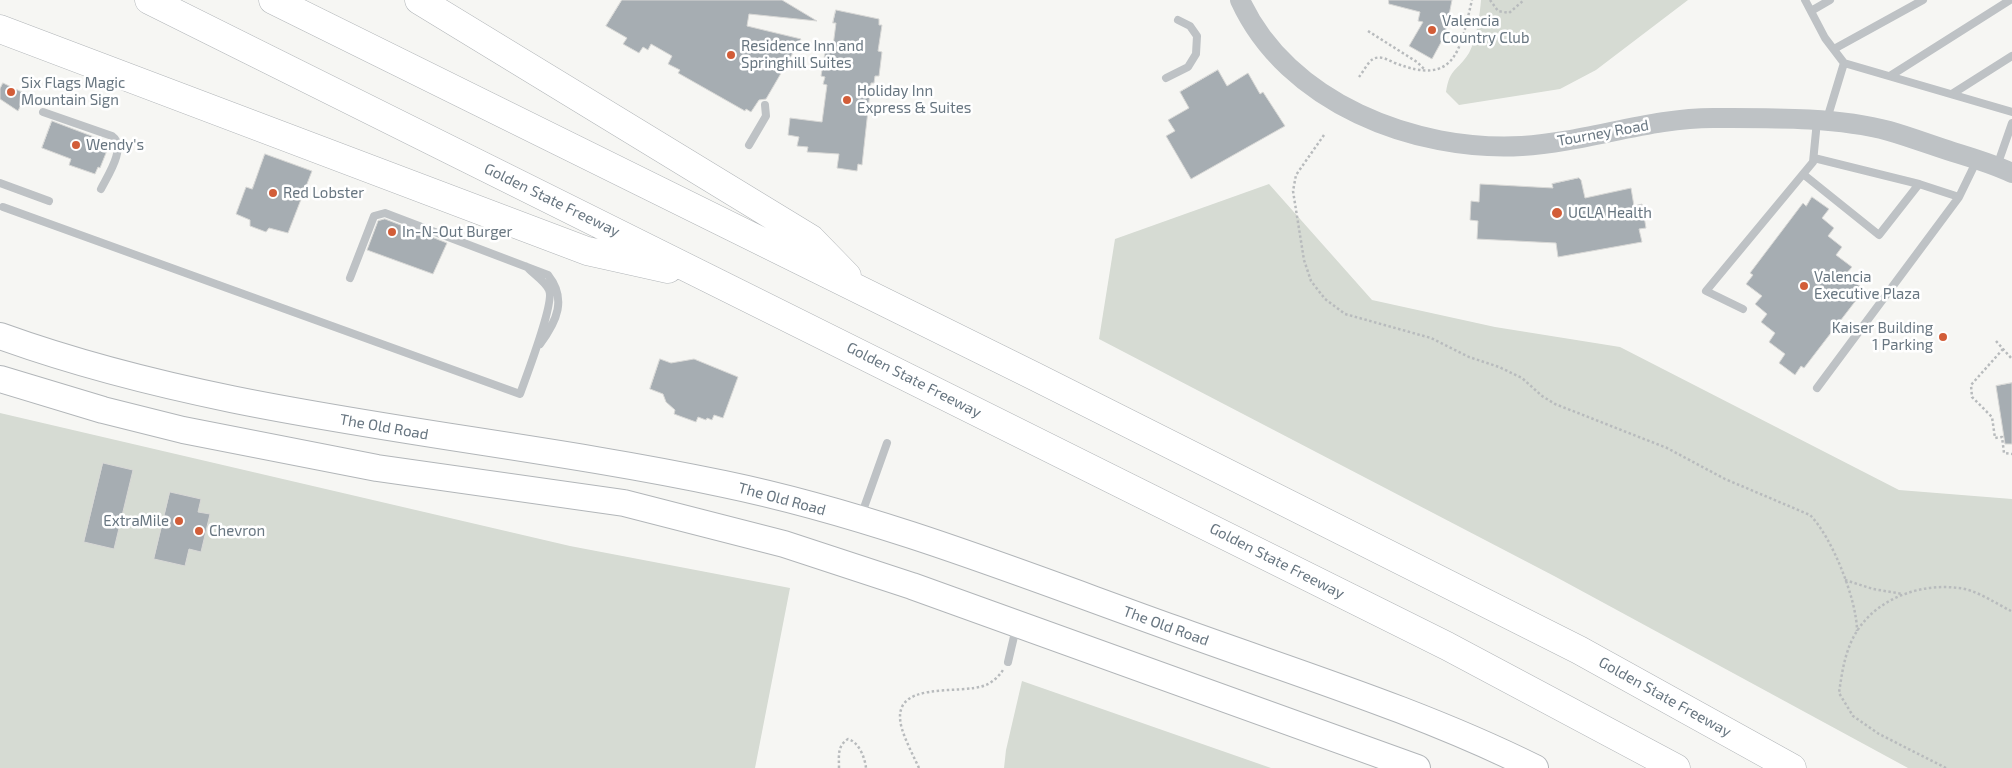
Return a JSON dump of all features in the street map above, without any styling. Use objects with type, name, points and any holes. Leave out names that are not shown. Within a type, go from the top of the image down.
[{"type":"highway","name":"Golden State Freeway","points":[[149,0],[1438,642],[1676,768]]},
{"type":"highway","name":"Golden State Freeway","points":[[273,0],[1579,650],[1792,768]]},
{"type":"highway","points":[[419,0],[810,239],[862,292]]},
{"type":"highway","points":[[0,29],[587,251],[711,279]]},
{"type":"main road","name":"The Old Road","points":[[0,336],[49,354],[172,387],[340,420],[726,484],[859,521],[923,540],[1417,717],[1471,738],[1535,768]]},
{"type":"main road","points":[[0,379],[154,424],[311,456],[377,468],[624,503],[679,515],[836,559],[1417,768]]},
{"type":"street","name":"Tourney Road","points":[[1240,0],[1261,36],[1280,58],[1305,80],[1331,98],[1366,117],[1400,130],[1436,140],[1481,146],[1522,146],[1561,142],[1606,131],[1662,122],[1715,118],[1822,121],[1887,130],[2004,169]]},
{"type":"lane","points":[[1805,0],[1825,38],[1844,63],[2012,112]]},
{"type":"lane","points":[[1811,10],[1830,0]]},
{"type":"lane","points":[[1834,49],[1923,0]]},
{"type":"lane","points":[[1890,76],[2010,0]]},
{"type":"lane","points":[[1166,78],[1188,67],[1196,54],[1197,36],[1190,26],[1178,20]]},
{"type":"lane","points":[[1952,94],[2012,56]]},
{"type":"lane","points":[[1743,309],[1706,291],[1803,174],[1814,158],[1822,121],[1844,63]]},
{"type":"lane","points":[[749,145],[766,116],[765,105]]},
{"type":"lane","points":[[43,112],[112,136],[117,140],[118,145],[113,164],[101,189]]},
{"type":"lane","points":[[2004,169],[2012,123]]},
{"type":"lane","points":[[1814,158],[1919,184],[1959,198]]},
{"type":"lane","points":[[1817,388],[1959,198],[1977,160]]},
{"type":"lane","points":[[1803,174],[1879,235],[1919,184]]},
{"type":"lane","points":[[0,183],[49,201]]},
{"type":"lane","points":[[3,207],[520,394],[538,345],[550,330],[559,302],[559,292],[548,275],[385,213],[374,216],[350,278]]},
{"type":"lane","points":[[859,521],[887,443]]},
{"type":"lane","points":[[1008,662],[1017,624]]},
{"type":"path","points":[[1359,77],[1372,59],[1380,57],[1414,70],[1439,70],[1454,56],[1465,32],[1472,0]]},
{"type":"path","points":[[1490,0],[1498,11],[1509,12],[1524,0]]},
{"type":"path","points":[[1368,31],[1416,62],[1424,70]]},
{"type":"path","points":[[1324,135],[1296,175],[1293,191],[1304,260],[1310,281],[1324,299],[1345,314],[1431,338],[1469,357],[1498,367],[1522,378],[1542,396],[1555,404],[1668,448],[1725,479],[1810,515],[1820,525],[1844,579],[1857,615],[1857,631]]},
{"type":"path","points":[[1996,341],[2012,359]]},
{"type":"path","points":[[2003,349],[1971,385],[1972,397],[1992,417],[1995,438],[2002,437],[2004,453],[2012,454]]},
{"type":"path","points":[[1844,579],[1874,589],[1904,594]]},
{"type":"path","points":[[1946,768],[1879,734],[1853,716],[1839,693],[1844,662],[1857,631],[1873,614],[1897,597],[1919,589],[1959,588],[2010,610]]},
{"type":"path","points":[[919,768],[902,728],[900,715],[903,705],[909,698],[928,691],[972,688],[985,685],[999,676],[1008,662]]},
{"type":"path","points":[[839,768],[838,752],[841,745],[848,739],[853,740],[861,752],[866,768]]},
{"type":"shaded area","name":"Valencia Country Club","points":[[1481,0],[1688,0],[1596,70],[1560,89],[1459,105],[1446,92],[1452,74],[1465,59],[1474,42]]},
{"type":"shaded area","points":[[1269,184],[1372,300],[1495,327],[1620,347],[1899,490],[2012,499],[2012,768],[1908,768],[1556,577],[1099,339],[1115,239]]},
{"type":"shaded area","points":[[0,413],[570,546],[790,588],[755,768],[0,768]]},
{"type":"shaded area","points":[[1022,681],[1271,768],[1004,768],[1006,750]]},
{"type":"building","name":"Residence Inn and Springhill Suites","points":[[622,0],[782,0],[817,21],[749,14],[747,26],[801,39],[766,99],[759,100],[751,112],[746,109],[745,111],[678,73],[680,70],[668,64],[672,56],[651,44],[648,50],[643,47],[639,53],[623,44],[627,38],[606,26]]},
{"type":"building","name":"Valencia Country Club","points":[[1389,0],[1452,0],[1445,35],[1432,59],[1409,46],[1423,22],[1418,21],[1420,12],[1389,4]]},
{"type":"building","name":"Holiday Inn Express & Suites","points":[[836,10],[879,19],[879,25],[882,25],[878,51],[882,52],[879,76],[875,76],[874,83],[871,83],[862,165],[858,164],[857,171],[837,168],[839,154],[807,152],[808,147],[797,146],[799,137],[788,135],[790,118],[822,122],[827,85],[823,84],[825,77],[821,76],[825,52],[828,52],[830,45],[833,46],[836,23],[833,23]]},
{"type":"building","points":[[1218,70],[1227,86],[1248,73],[1260,94],[1263,92],[1285,126],[1191,179],[1166,136],[1175,131],[1168,120],[1189,108],[1180,92]]},
{"type":"building","name":"Six Flags Magic Mountain Sign","points":[[3,83],[26,94],[18,111],[0,99],[0,89]]},
{"type":"building","name":"Wendy's","points":[[52,121],[110,143],[100,168],[98,167],[95,174],[69,165],[71,159],[42,148]]},
{"type":"building","name":"Red Lobster","points":[[265,154],[312,171],[288,233],[269,228],[266,232],[250,226],[250,220],[236,214],[246,187],[252,189]]},
{"type":"building","name":"UCLA Health","points":[[1579,178],[1585,198],[1631,188],[1634,206],[1642,204],[1646,228],[1639,229],[1642,242],[1558,257],[1556,243],[1477,239],[1478,221],[1470,220],[1471,201],[1479,202],[1480,184],[1553,188],[1552,184]]},
{"type":"building","name":"Valencia Executive Plaza","points":[[1812,197],[1829,209],[1822,218],[1834,228],[1828,236],[1842,247],[1836,255],[1852,267],[1845,275],[1861,287],[1854,296],[1857,299],[1804,368],[1801,366],[1795,375],[1779,363],[1785,354],[1769,342],[1775,333],[1761,322],[1767,314],[1755,304],[1762,296],[1746,284],[1753,275],[1750,273],[1803,203],[1806,206]]},
{"type":"building","name":"In-N-Out Burger","points":[[385,219],[447,243],[433,274],[367,250],[378,221]]},
{"type":"building","points":[[660,359],[671,363],[694,359],[738,377],[723,418],[714,415],[712,420],[707,418],[706,420],[698,417],[696,422],[674,414],[675,410],[666,402],[663,394],[650,389]]},
{"type":"building","points":[[2012,383],[2012,444],[2005,444],[1996,386]]},
{"type":"building","points":[[103,463],[133,470],[114,549],[84,542]]},
{"type":"building","name":"ExtraMile","points":[[170,492],[201,499],[198,512],[210,514],[201,552],[189,549],[185,566],[154,559]]},
{"type":"place","name":"Valencia Country Club","points":[[1432,30]]},
{"type":"place","name":"Residence Inn and Springhill Suites","points":[[731,55]]},
{"type":"place","name":"Six Flags Magic Mountain Sign","points":[[11,92]]},
{"type":"place","name":"Holiday Inn Express & Suites","points":[[847,100]]},
{"type":"place","name":"Wendy's","points":[[76,145]]},
{"type":"place","name":"Red Lobster","points":[[273,193]]},
{"type":"place","name":"UCLA Health","points":[[1557,213]]},
{"type":"place","name":"In-N-Out Burger","points":[[392,232]]},
{"type":"place","name":"Valencia Executive Plaza","points":[[1804,286]]},
{"type":"place","name":"Kaiser Building 1 Parking","points":[[1943,337]]},
{"type":"place","name":"ExtraMile","points":[[179,521]]},
{"type":"place","name":"Chevron","points":[[199,531]]}]
